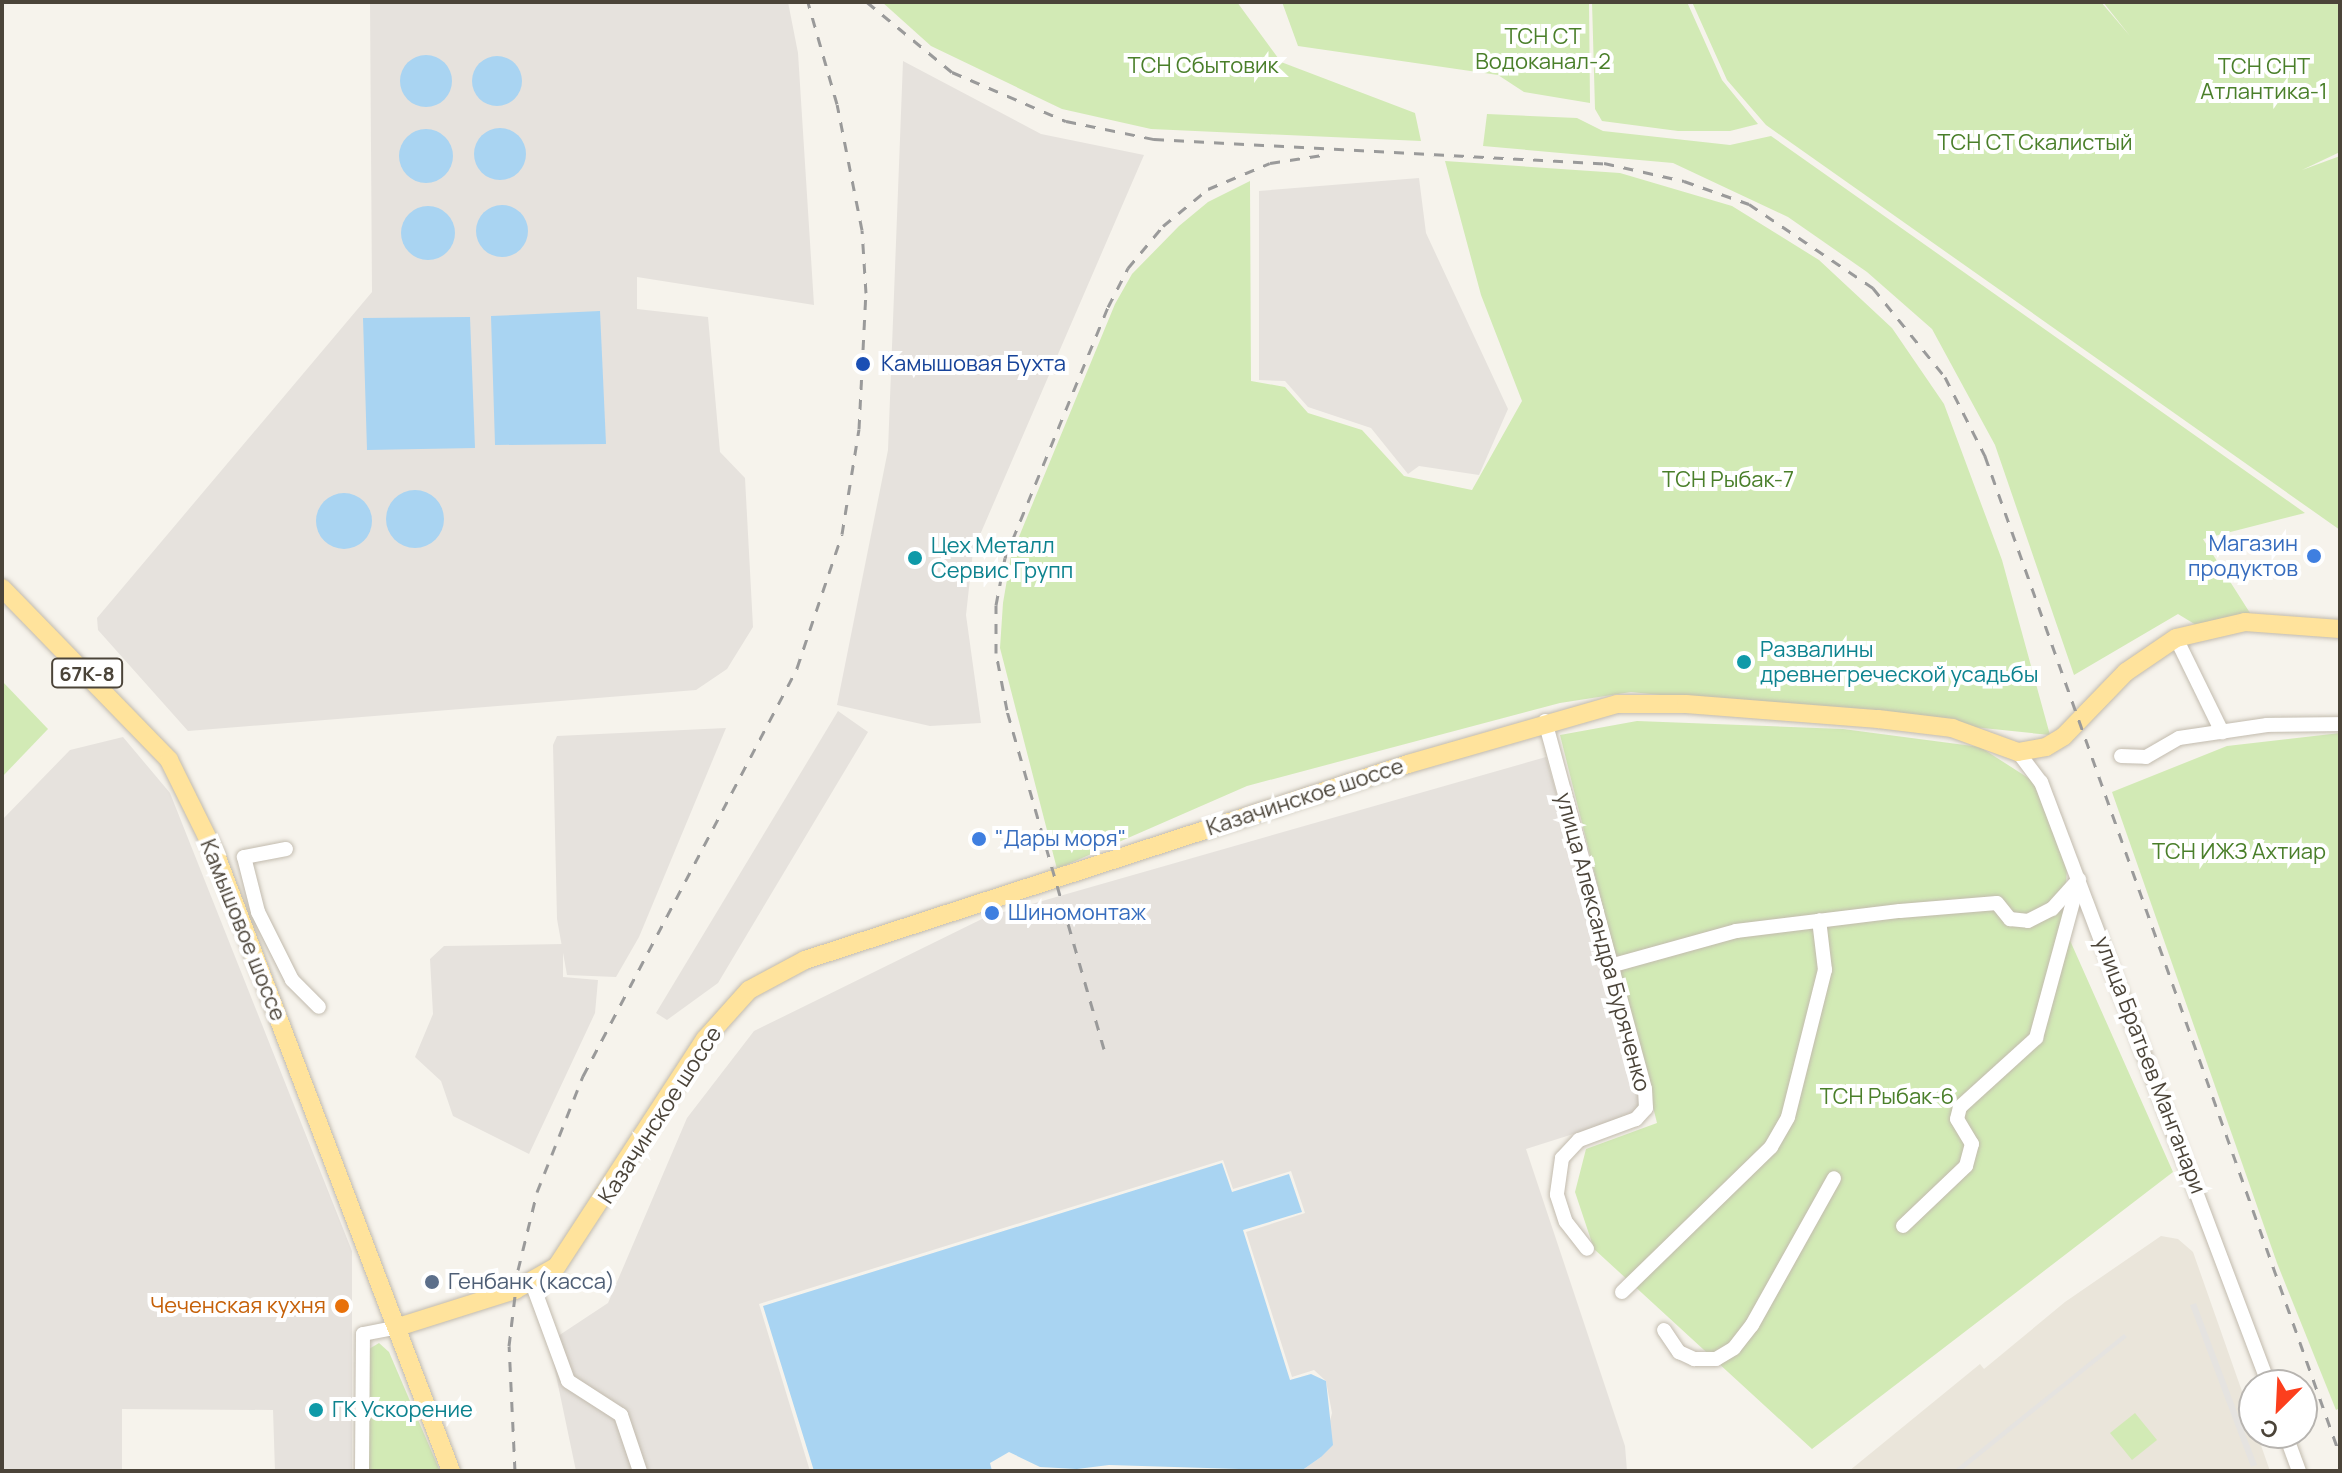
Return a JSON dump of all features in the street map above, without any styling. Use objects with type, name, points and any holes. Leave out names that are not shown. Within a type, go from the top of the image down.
[{"type":"main road","name":"Камышовое шоссе","points":[[2,588],[169,760],[216,855],[398,1327]]},
{"type":"main road","points":[[2018,752],[2046,747],[2064,736],[2126,672],[2176,638],[2245,622],[2340,629]]},
{"type":"main road","name":"Казачинское шоссе","points":[[398,1327],[532,1283],[557,1266],[577,1243],[705,1039],[749,990],[805,960],[890,930],[1545,721],[1617,704],[1686,704],[1952,728],[2018,752]]},
{"type":"main road","name":"67К-8","points":[[398,1327],[451,1471]]},
{"type":"street","points":[[2176,638],[2222,732]]},
{"type":"street","name":"улица Александра Буряченко","points":[[1545,721],[1645,1089],[1646,1108],[1636,1119],[1579,1140],[1562,1158],[1557,1195],[1566,1222],[1587,1249]]},
{"type":"street","points":[[2121,756],[2146,757],[2179,738],[2267,725],[2340,724]]},
{"type":"street","name":"улица Братьев Манганари","points":[[2018,752],[2041,782],[2263,1369]]},
{"type":"street","points":[[286,849],[244,857],[258,912],[292,980],[319,1007]]},
{"type":"street","points":[[1610,966],[1736,931],[1819,920],[1997,903],[2010,919],[2028,921],[2052,909],[2079,879]]},
{"type":"street","points":[[1903,1226],[1966,1166],[1972,1144],[1957,1119],[1960,1107],[2036,1038],[2079,879]]},
{"type":"street","points":[[1622,1292],[1771,1147],[1788,1117],[1825,970],[1819,920]]},
{"type":"street","points":[[1664,1330],[1679,1352],[1694,1359],[1716,1359],[1734,1348],[1752,1325],[1834,1178]]},
{"type":"street","points":[[532,1283],[568,1381],[621,1415],[640,1471]]},
{"type":"street","points":[[362,1471],[363,1334],[398,1327]]},
{"type":"street","points":[[2291,1449],[2299,1471]]},
{"type":"shaded area","points":[[370,2],[788,2],[798,53],[814,305],[637,277],[637,309],[708,317],[720,452],[745,478],[753,627],[727,669],[696,690],[188,731],[98,630],[97,618],[372,292]]},
{"type":"shaded area","points":[[903,61],[1041,134],[1144,155],[973,551],[966,615],[981,723],[930,726],[837,705],[888,450]]},
{"type":"shaded area","points":[[1419,178],[1426,233],[1508,409],[1479,475],[1419,466],[1408,474],[1371,428],[1308,407],[1285,381],[1259,380],[1259,191]]},
{"type":"shaded area","points":[[838,711],[868,732],[718,983],[667,1020],[656,1013]]},
{"type":"shaded area","points":[[726,728],[639,937],[616,977],[567,975],[557,919],[553,745],[557,736]]},
{"type":"shaded area","points":[[123,737],[170,793],[352,1251],[352,1471],[275,1471],[273,1410],[122,1409],[122,1471],[2,1471],[2,820],[70,750]]},
{"type":"shaded area","points":[[1546,757],[1644,1101],[1633,1115],[1526,1149],[1625,1446],[1627,1471],[1301,1471],[1321,1457],[1332,1413],[1326,1381],[1314,1370],[1292,1377],[1246,1232],[1305,1213],[1291,1171],[1233,1189],[1223,1160],[759,1304],[810,1471],[576,1471],[549,1342],[608,1303],[687,1118],[754,1031],[986,917]]},
{"type":"shaded area","points":[[563,944],[563,977],[598,980],[595,1013],[529,1154],[453,1116],[441,1081],[415,1057],[433,1014],[430,959],[444,946]]},
{"type":"shaded area","points":[[2161,1236],[2178,1239],[2193,1252],[2238,1380],[2238,1449],[2262,1449],[2270,1471],[1849,1471],[1980,1364],[1984,1369],[2065,1302]]},
{"type":"shaded area","points":[[2196,1303],[2238,1415],[2238,1432],[2190,1305]]},
{"type":"shaded area","points":[[2124,1334],[2127,1337],[1961,1471],[1956,1469]]},
{"type":"shaded area","points":[[2244,1449],[2251,1449],[2257,1465],[2251,1467]]},
{"type":"green space","name":"ТСН Сбытовик","points":[[882,2],[1237,2],[1281,62],[1415,113],[1421,141],[1151,129],[1062,109],[931,46]]},
{"type":"green space","name":"ТСН СТ Водоканал-2","points":[[1282,2],[1589,2],[1590,103],[1524,92],[1498,75],[1298,46]]},
{"type":"green space","points":[[1592,2],[1687,2],[1722,80],[1758,124],[1730,131],[1678,131],[1602,121],[1595,109]]},
{"type":"green space","name":"ТСН СТ Скалистый","points":[[1692,2],[2101,2],[2130,36],[2103,2],[2340,2],[2340,152],[2302,170],[2340,156],[2340,530],[1766,125],[1727,80]]},
{"type":"green space","points":[[1487,114],[1577,118],[1603,131],[1730,145],[1771,136],[2305,513],[2203,539],[2250,613],[2196,625],[2178,614],[2074,675],[1995,445],[1932,329],[1867,272],[1788,217],[1673,163],[1483,146]]},
{"type":"green space","name":"ТСН Рыбак-7","points":[[1445,161],[1620,173],[1732,206],[1819,260],[1892,328],[1944,404],[2002,560],[2050,735],[1631,692],[1560,703],[1247,786],[1057,869],[1000,648],[1003,603],[1011,556],[1115,304],[1132,274],[1179,226],[1208,202],[1250,181],[1251,381],[1285,387],[1308,413],[1362,430],[1404,476],[1472,490],[1522,401],[1481,295]]},
{"type":"green space","points":[[2,681],[48,729],[2,777]]},
{"type":"green space","name":"ТСН Рыбак-6","points":[[1637,721],[1843,729],[1980,747],[2033,781],[2067,866],[2064,927],[2173,1172],[1812,1449],[1594,1249],[1575,1192],[1586,1149],[1657,1123],[1560,735]]},
{"type":"green space","name":"ТСН ИЖЗ Ахтиар","points":[[2340,733],[2340,1408],[2336,1410],[2277,1263],[2112,792],[2227,746]]},
{"type":"green space","points":[[379,1343],[389,1352],[440,1471],[369,1471],[369,1349]]},
{"type":"green space","points":[[2135,1413],[2157,1440],[2132,1460],[2110,1433]]},
{"type":"water","points":[[426,55],[444,63],[452,81],[444,99],[426,107],[408,99],[400,81],[408,63]]},
{"type":"water","points":[[497,56],[515,63],[522,81],[515,99],[497,106],[479,99],[472,81],[479,63]]},
{"type":"water","points":[[500,128],[518,136],[526,154],[518,172],[500,180],[482,172],[474,154],[482,136]]},
{"type":"water","points":[[426,129],[445,137],[453,156],[445,175],[426,183],[407,175],[399,156],[407,137]]},
{"type":"water","points":[[502,205],[520,213],[528,231],[520,249],[502,257],[484,249],[476,231],[484,213]]},
{"type":"water","points":[[428,206],[447,214],[455,233],[447,252],[428,260],[409,252],[401,233],[409,214]]},
{"type":"water","points":[[600,311],[606,444],[495,445],[491,316]]},
{"type":"water","points":[[470,317],[475,448],[367,450],[363,318]]},
{"type":"water","points":[[415,490],[435,499],[444,519],[435,539],[415,548],[395,539],[386,519],[395,499]]},
{"type":"water","points":[[344,493],[364,501],[372,521],[364,541],[344,549],[324,541],[316,521],[324,501]]},
{"type":"water","points":[[1222,1163],[1232,1192],[1289,1174],[1302,1212],[1243,1230],[1290,1380],[1311,1374],[1326,1381],[1333,1445],[1321,1457],[1301,1471],[1109,1465],[1077,1469],[1040,1467],[1009,1452],[990,1463],[992,1471],[814,1471],[763,1306]]},
{"type":"railway","points":[[515,1471],[509,1346],[518,1270],[537,1192],[583,1076],[797,668],[842,534],[859,429],[866,293],[862,230],[837,104],[808,2]]},
{"type":"railway","points":[[867,2],[952,72],[1066,121],[1154,139],[1604,163],[1684,181],[1749,204],[1873,288],[1945,377],[1985,456],[2340,1455]]},
{"type":"railway","points":[[1104,1049],[1007,710],[996,653],[996,605],[1005,558],[1108,307],[1128,268],[1163,226],[1208,189],[1270,163],[1322,155]]},
{"type":"place","name":"Камышовая Бухта","points":[[863,364]]},
{"type":"place","name":"Магазин продуктов","points":[[2314,556]]},
{"type":"place","name":"Цех Металл Сервис Групп","points":[[915,558]]},
{"type":"place","name":"Развалины древнегреческой усадьбы","points":[[1744,662]]},
{"type":"place","name":"\"Дары моря\"","points":[[979,839]]},
{"type":"place","name":"Шиномонтаж","points":[[992,913]]},
{"type":"place","name":"Генбанк (касса)","points":[[432,1282]]},
{"type":"place","name":"Чеченская кухня","points":[[342,1306]]},
{"type":"place","name":"ГК Ускорение","points":[[316,1410]]},
{"type":"park label","name":"ТСН СНТ Атлантика-1","points":[[2264,78]]}]
